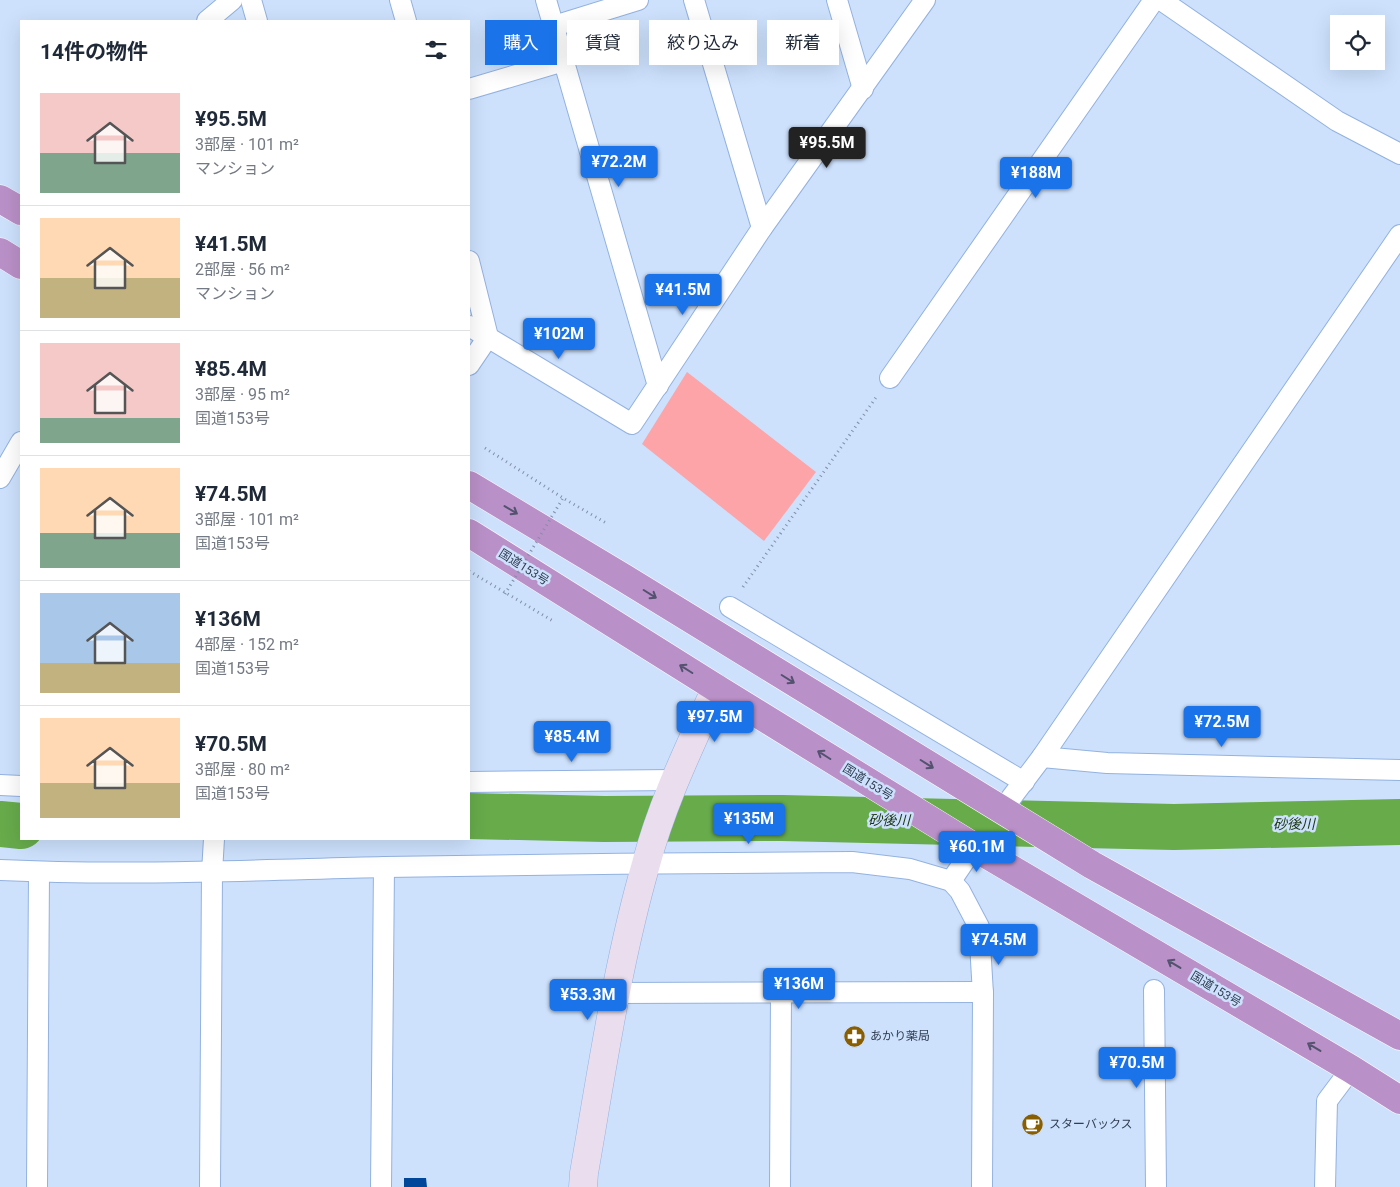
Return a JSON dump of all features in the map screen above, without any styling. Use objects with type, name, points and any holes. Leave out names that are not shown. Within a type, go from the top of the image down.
[{"type":"highway","points":[[0,199],[20,210]]},
{"type":"highway","points":[[0,252],[20,264]]},
{"type":"highway","points":[[470,486],[1092,865],[1400,1036]]},
{"type":"highway","name":"国道153号","points":[[470,534],[716,688],[974,846],[1351,1069],[1400,1100]]},
{"type":"street","points":[[208,20],[232,0]]},
{"type":"street","points":[[251,0],[257,20]]},
{"type":"street","points":[[400,0],[406,20]]},
{"type":"street","points":[[546,0],[552,20]]},
{"type":"street","points":[[557,25],[638,0]]},
{"type":"street","points":[[694,0],[762,228]]},
{"type":"street","points":[[837,0],[863,89]]},
{"type":"street","points":[[470,327],[632,424],[762,228],[925,0]]},
{"type":"street","points":[[890,378],[1154,0]]},
{"type":"street","points":[[1161,0],[1337,121],[1400,154]]},
{"type":"street","points":[[557,36],[658,386]]},
{"type":"street","points":[[470,89],[564,61]]},
{"type":"street","points":[[1002,810],[1042,757],[1400,235]]},
{"type":"street","points":[[470,265],[488,337],[470,364]]},
{"type":"street","points":[[0,478],[20,444]]},
{"type":"street","points":[[730,607],[1024,782]]},
{"type":"street","points":[[583,1187],[615,993],[646,863],[675,780],[716,688]]},
{"type":"street","points":[[1042,757],[1107,763],[1400,770]]},
{"type":"street","points":[[470,782],[675,780]]},
{"type":"street","points":[[0,785],[20,786]]},
{"type":"street","points":[[210,1187],[212,872],[214,840]]},
{"type":"street","points":[[951,881],[974,846]]},
{"type":"street","points":[[0,870],[39,872],[212,872],[646,863],[852,862],[910,869],[951,881],[960,891],[979,927],[983,992],[982,1187]]},
{"type":"street","points":[[381,1187],[384,868]]},
{"type":"street","points":[[37,1187],[39,872]]},
{"type":"street","points":[[1154,990],[1156,1187]]},
{"type":"street","points":[[780,1187],[782,992]]},
{"type":"street","points":[[615,993],[983,992]]},
{"type":"street","points":[[1325,1187],[1327,1101],[1351,1069]]},
{"type":"path","points":[[730,607],[890,378]]},
{"type":"path","points":[[485,448],[563,498],[608,524]]},
{"type":"path","points":[[505,594],[563,498]]},
{"type":"path","points":[[470,572],[553,621]]},
{"type":"shaded area","points":[[687,372],[816,472],[764,541],[642,444]]},
{"type":"building","points":[[404,1178],[426,1178],[427,1187],[404,1187]]},
{"type":"waterway","name":"砂後川","points":[[470,816],[604,819],[782,818],[1174,827],[1400,822]]},
{"type":"waterway","name":"砂後川","points":[[0,824],[20,826]]},
{"type":"place","name":"あかり薬局","points":[[854,1036]]},
{"type":"place","name":"スターバックス","points":[[1033,1124]]}]
